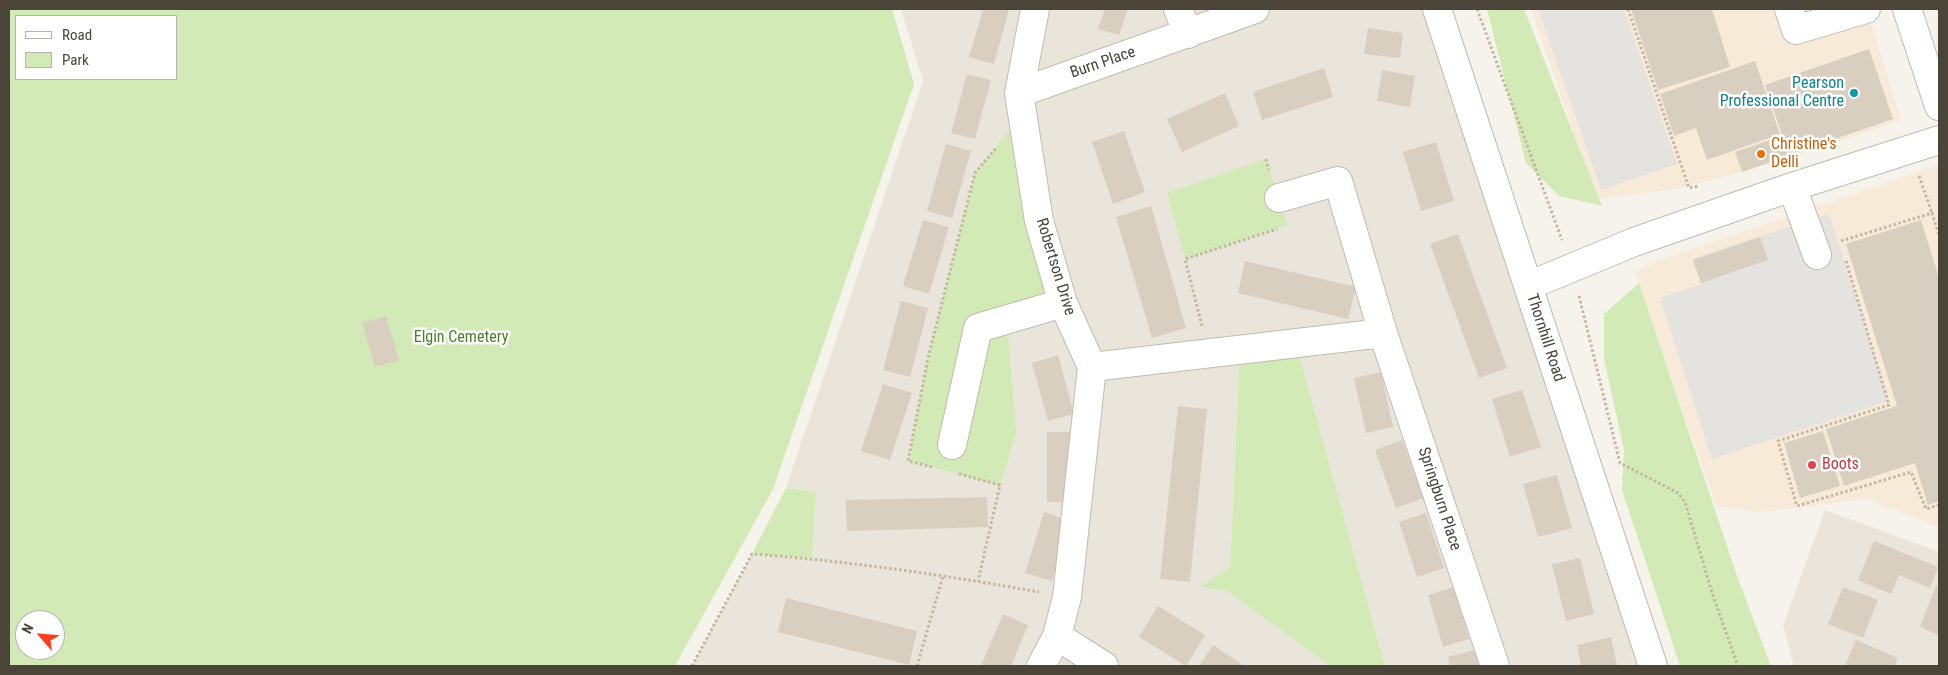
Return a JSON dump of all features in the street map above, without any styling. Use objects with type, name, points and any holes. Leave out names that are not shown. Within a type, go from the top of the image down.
[{"type":"street","name":"Robertson Drive","points":[[1035,9],[1019,93],[1039,221],[1063,303],[1092,367]]},
{"type":"street","points":[[1178,9],[1188,34]]},
{"type":"street","name":"Burn Place","points":[[1019,93],[1255,9]]},
{"type":"street","name":"Thornhill Road","points":[[1437,9],[1653,666]]},
{"type":"street","points":[[1789,9],[1796,30],[1866,9]]},
{"type":"street","points":[[1907,9],[1939,106]]},
{"type":"street","points":[[1528,286],[1634,242],[1792,187],[1828,177],[1909,148],[1939,140]]},
{"type":"street","name":"Springburn Place","points":[[1279,198],[1338,181],[1383,332],[1495,666]]},
{"type":"street","points":[[1792,187],[1817,255]]},
{"type":"street","points":[[952,445],[978,328],[1063,303]]},
{"type":"street","points":[[1041,666],[1056,636],[1067,597],[1092,367],[1383,332]]},
{"type":"street","points":[[1056,636],[1104,666]]},
{"type":"path","points":[[1628,9],[1689,188],[1707,185]]},
{"type":"path","points":[[1909,148],[1939,235]]},
{"type":"path","points":[[1210,353],[1185,259],[1287,225],[1266,159]]},
{"type":"path","points":[[1841,241],[1932,213]]},
{"type":"path","points":[[1839,232],[1843,250]]},
{"type":"path","points":[[1846,260],[1889,405],[1778,440],[1797,506],[1911,472],[1926,508],[1939,505]]},
{"type":"path","points":[[1685,502],[1714,599],[1738,666]]},
{"type":"path","points":[[692,666],[752,554],[812,558],[943,576],[1067,597]]},
{"type":"path","points":[[917,666],[943,576]]},
{"type":"shaded area","points":[[901,9],[1437,9],[1650,666],[1385,666],[1296,343],[1240,350],[1230,567],[1201,587],[1227,591],[1330,666],[692,666],[752,554],[812,558],[816,492],[786,488],[923,81]],"holes":[[[1167,193],[1279,198],[1287,225],[1185,259]],[[1039,221],[1007,320],[1000,484],[908,461]]]},
{"type":"shaded area","points":[[1531,9],[1867,9],[1901,120],[1774,163],[1677,189],[1597,199]]},
{"type":"shaded area","points":[[1538,9],[1624,9],[1677,164],[1601,190]]},
{"type":"shaded area","points":[[1939,165],[1939,527],[1866,499],[1762,512],[1716,506],[1635,272],[1657,261]]},
{"type":"shaded area","points":[[1829,214],[1889,401],[1712,459],[1660,298],[1702,284],[1694,258]]},
{"type":"shaded area","points":[[1825,510],[1939,552],[1939,666],[1794,666],[1783,626]]},
{"type":"green space","name":"Elgin Cemetery","points":[[9,9],[892,9],[914,84],[773,489],[675,666],[9,666]]},
{"type":"green space","points":[[1487,9],[1524,9],[1602,206],[1559,196],[1526,163]]},
{"type":"green space","points":[[1022,115],[1063,303],[1007,320],[1016,433],[1000,485],[908,461],[928,358],[975,173]]},
{"type":"green space","points":[[1266,159],[1287,225],[1185,259],[1167,193]]},
{"type":"green space","points":[[1639,283],[1737,576],[1771,666],[1680,666],[1622,490],[1624,450],[1604,359],[1604,314]]},
{"type":"green space","points":[[1296,343],[1385,666],[1330,666],[1227,591],[1200,587],[1230,567],[1240,349]]},
{"type":"green space","points":[[786,488],[816,492],[812,558],[752,554]]},
{"type":"building","points":[[983,9],[1009,9],[994,64],[969,57]]},
{"type":"building","points":[[1105,9],[1128,9],[1119,35],[1098,29]]},
{"type":"building","points":[[1631,9],[1712,9],[1730,67],[1658,90]]},
{"type":"building","points":[[1368,28],[1403,33],[1400,58],[1364,54]]},
{"type":"building","points":[[1869,49],[1893,119],[1789,155],[1765,85]]},
{"type":"building","points":[[1755,61],[1780,134],[1707,160],[1696,128],[1674,136],[1660,94]]},
{"type":"building","points":[[1324,68],[1333,97],[1262,120],[1253,92]]},
{"type":"building","points":[[1382,70],[1415,76],[1410,107],[1377,101]]},
{"type":"building","points":[[967,74],[991,80],[975,139],[951,133]]},
{"type":"building","points":[[1225,93],[1239,126],[1182,152],[1167,119]]},
{"type":"building","points":[[1124,131],[1145,192],[1113,204],[1092,142]]},
{"type":"building","name":"Christine's Delli","points":[[1781,136],[1788,156],[1742,172],[1735,152]]},
{"type":"building","points":[[1436,142],[1454,201],[1421,211],[1403,152]]},
{"type":"building","points":[[946,144],[971,151],[952,218],[927,211]]},
{"type":"building","points":[[1151,206],[1186,328],[1152,338],[1116,217]]},
{"type":"building","points":[[923,220],[949,227],[929,294],[903,286]]},
{"type":"building","points":[[1921,220],[1939,278],[1939,501],[1928,505],[1915,463],[1844,486],[1826,429],[1897,406],[1846,244]]},
{"type":"building","points":[[1458,234],[1507,368],[1479,378],[1430,244]]},
{"type":"building","points":[[1760,237],[1768,260],[1701,283],[1693,260]]},
{"type":"building","points":[[1245,261],[1356,287],[1348,319],[1238,293]]},
{"type":"building","points":[[901,301],[928,308],[910,377],[883,370]]},
{"type":"building","points":[[386,316],[399,360],[375,367],[362,323]]},
{"type":"building","points":[[1058,355],[1074,414],[1048,421],[1032,363]]},
{"type":"building","points":[[1381,372],[1393,427],[1366,433],[1354,378]]},
{"type":"building","points":[[883,384],[912,393],[890,460],[861,451]]},
{"type":"building","points":[[1522,390],[1541,447],[1510,457],[1492,399]]},
{"type":"building","points":[[1178,406],[1207,409],[1190,582],[1160,579]]},
{"type":"building","name":"Boots","points":[[1823,431],[1840,486],[1800,498],[1784,443]]},
{"type":"building","points":[[1047,432],[1075,432],[1074,502],[1047,502]]},
{"type":"building","points":[[1402,440],[1423,498],[1396,508],[1375,450]]},
{"type":"building","points":[[1557,475],[1572,528],[1538,537],[1523,484]]},
{"type":"building","points":[[987,497],[988,527],[847,531],[846,500]]},
{"type":"building","points":[[1044,512],[1071,521],[1052,581],[1025,573]]},
{"type":"building","points":[[1426,513],[1444,568],[1417,577],[1399,522]]},
{"type":"building","points":[[1874,541],[1938,567],[1930,588],[1899,575],[1891,594],[1858,580]]},
{"type":"building","points":[[1580,558],[1594,614],[1566,621],[1552,564]]},
{"type":"building","points":[[1936,586],[1939,587],[1939,635],[1920,627]]},
{"type":"building","points":[[1454,587],[1469,639],[1443,647],[1428,595]]},
{"type":"building","points":[[1843,587],[1878,600],[1863,638],[1828,624]]},
{"type":"building","points":[[786,598],[917,631],[909,665],[778,632]]},
{"type":"building","points":[[1158,606],[1205,635],[1186,666],[1139,637]]},
{"type":"building","points":[[1003,614],[1028,625],[1011,666],[981,666]]},
{"type":"building","points":[[1611,637],[1617,666],[1581,666],[1577,645]]},
{"type":"building","points":[[1856,640],[1898,658],[1894,666],[1845,666]]},
{"type":"building","points":[[1213,645],[1244,666],[1199,666]]},
{"type":"building","points":[[1478,649],[1482,666],[1450,666],[1448,657]]},
{"type":"place","name":"Pearson Professional Centre","points":[[1854,93]]},
{"type":"place","name":"Christine's Delli","points":[[1761,154]]},
{"type":"place","name":"Boots","points":[[1812,465]]}]
